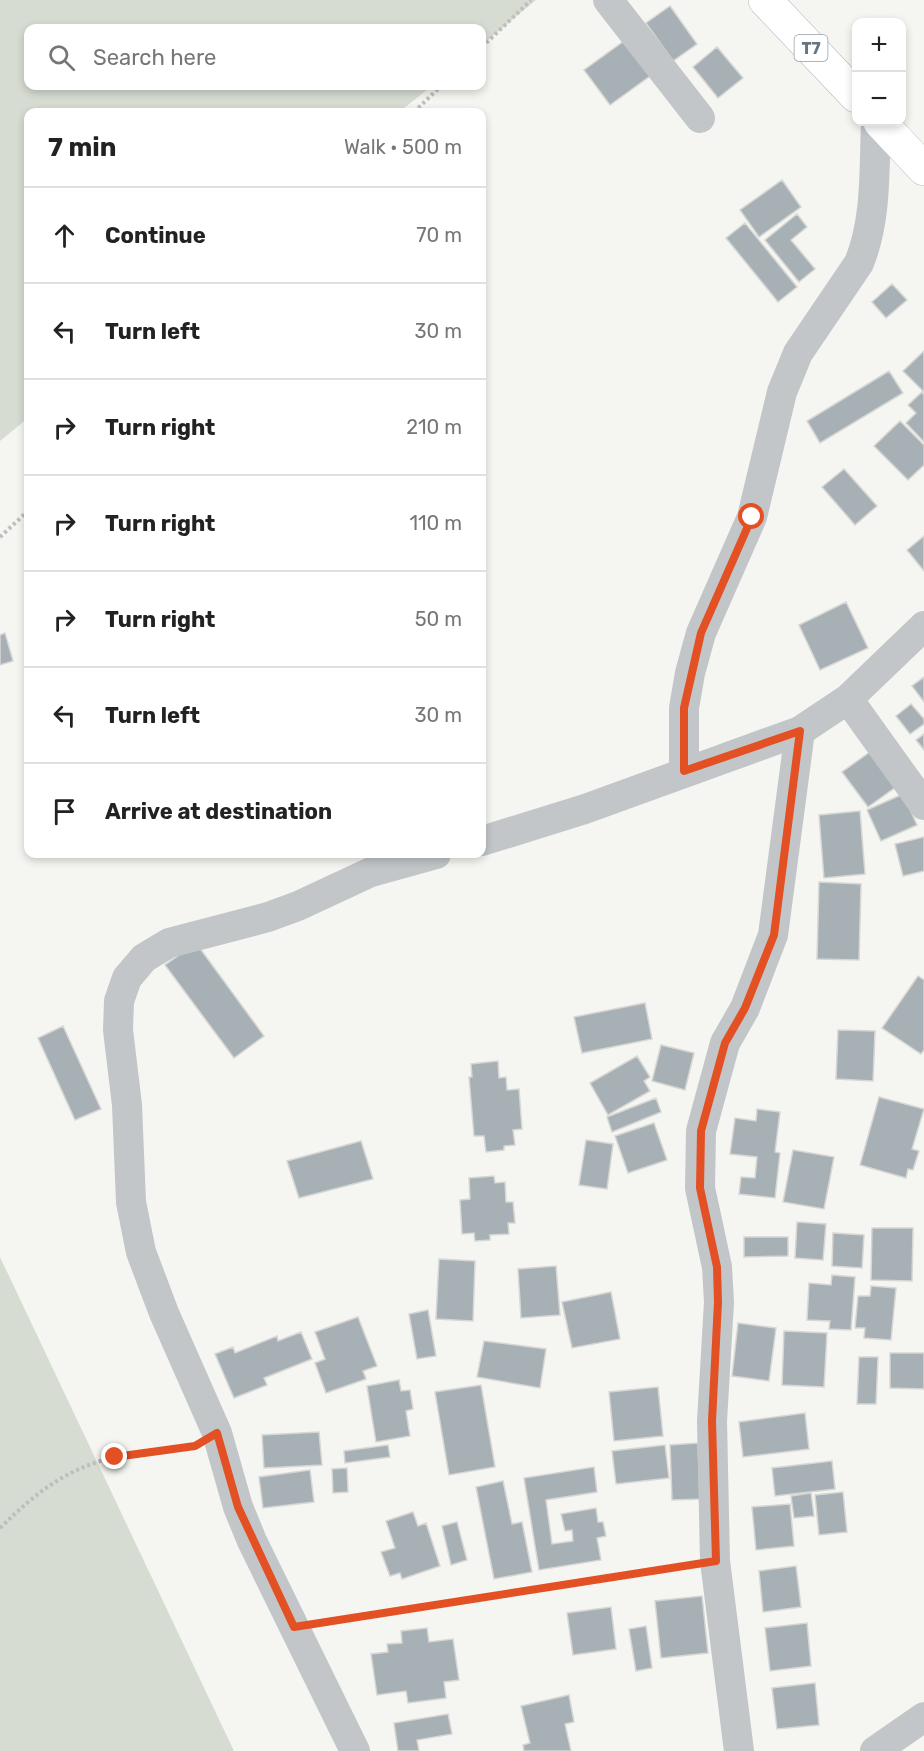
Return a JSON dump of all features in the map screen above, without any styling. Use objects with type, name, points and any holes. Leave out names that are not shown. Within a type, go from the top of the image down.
[{"type":"highway","name":"T7","points":[[765,0],[852,92]]},
{"type":"highway","points":[[882,126],[924,169]]},
{"type":"street","points":[[608,0],[700,118]]},
{"type":"street","points":[[684,771],[684,708],[690,673],[701,633],[752,517],[782,392],[798,353],[859,263],[866,246],[871,224],[878,126]]},
{"type":"street","points":[[486,840],[585,809],[684,771],[800,731],[848,699],[924,626]]},
{"type":"street","points":[[848,699],[924,805]]},
{"type":"street","points":[[739,1751],[716,1561],[712,1421],[718,1302],[717,1267],[700,1188],[701,1131],[725,1043],[745,1008],[774,935],[800,731]]},
{"type":"street","points":[[355,1751],[238,1507],[217,1433],[164,1313],[141,1252],[131,1202],[128,1105],[118,1030],[118,1001],[128,978],[144,958],[169,942],[268,917],[298,906],[371,872],[422,858]]},
{"type":"street","points":[[875,1751],[924,1717]]},
{"type":"path","points":[[486,43],[531,0]]},
{"type":"path","points":[[418,108],[437,90]]},
{"type":"path","points":[[0,537],[24,515]]},
{"type":"path","points":[[0,1528],[45,1486],[79,1468],[115,1457],[195,1446],[217,1433]]},
{"type":"path","points":[[294,1627],[716,1561]]},
{"type":"shaded area","points":[[0,0],[536,0],[486,42],[486,24],[24,24],[24,90],[427,90],[404,108],[24,108],[24,421],[0,441]]},
{"type":"shaded area","points":[[0,1257],[234,1751],[0,1751]]},
{"type":"building","points":[[670,6],[697,44],[673,61],[646,23]]},
{"type":"building","points":[[631,36],[657,71],[610,105],[584,70]]},
{"type":"building","points":[[717,47],[743,78],[718,98],[693,67]]},
{"type":"building","points":[[782,180],[801,207],[759,237],[740,210]]},
{"type":"building","points":[[797,214],[807,227],[791,240],[815,269],[799,282],[765,240]]},
{"type":"building","points":[[745,223],[797,287],[778,302],[726,238]]},
{"type":"building","points":[[892,284],[907,300],[886,318],[872,302]]},
{"type":"building","points":[[924,351],[924,392],[903,371]]},
{"type":"building","points":[[889,371],[903,393],[820,443],[807,421]]},
{"type":"building","points":[[922,392],[924,395],[924,442],[906,423],[916,413],[908,405]]},
{"type":"building","points":[[900,421],[924,445],[924,465],[908,480],[874,446]]},
{"type":"building","points":[[844,469],[877,506],[855,525],[822,487]]},
{"type":"building","points":[[924,536],[924,571],[907,550]]},
{"type":"building","points":[[846,602],[868,648],[820,670],[799,625]]},
{"type":"building","points":[[5,633],[13,661],[0,665],[0,635]]},
{"type":"building","points":[[924,677],[924,702],[912,686]]},
{"type":"building","points":[[911,704],[924,719],[924,724],[910,734],[896,716]]},
{"type":"building","points":[[924,734],[924,750],[916,740]]},
{"type":"building","points":[[874,749],[900,784],[868,807],[842,772]]},
{"type":"building","points":[[903,794],[917,825],[881,841],[867,810]]},
{"type":"building","points":[[860,811],[865,874],[824,878],[819,815]]},
{"type":"building","points":[[924,837],[924,871],[903,876],[895,844]]},
{"type":"building","points":[[819,882],[861,884],[859,960],[817,959]]},
{"type":"building","points":[[196,943],[264,1036],[234,1058],[165,965]]},
{"type":"building","points":[[918,976],[924,980],[924,1050],[921,1054],[882,1028]]},
{"type":"building","points":[[645,1003],[652,1039],[582,1053],[574,1017]]},
{"type":"building","points":[[63,1026],[101,1109],[75,1120],[38,1038]]},
{"type":"building","points":[[838,1030],[875,1031],[873,1081],[836,1079]]},
{"type":"building","points":[[661,1045],[694,1053],[685,1090],[652,1081]]},
{"type":"building","points":[[637,1056],[650,1077],[644,1081],[650,1091],[608,1115],[590,1083]]},
{"type":"building","points":[[498,1061],[499,1078],[506,1077],[507,1090],[519,1089],[522,1129],[513,1130],[515,1145],[504,1146],[504,1150],[486,1152],[484,1136],[474,1136],[469,1077],[472,1077],[471,1064]]},
{"type":"building","points":[[879,1097],[924,1109],[912,1149],[919,1151],[913,1170],[908,1169],[906,1178],[860,1165]]},
{"type":"building","points":[[656,1098],[661,1112],[612,1132],[607,1117]]},
{"type":"building","points":[[757,1109],[780,1112],[775,1152],[780,1153],[775,1198],[739,1194],[741,1177],[755,1178],[757,1157],[730,1154],[735,1118],[756,1121]]},
{"type":"building","points":[[654,1123],[667,1160],[628,1173],[615,1136]]},
{"type":"building","points":[[586,1140],[613,1144],[607,1189],[579,1185]]},
{"type":"building","points":[[361,1141],[373,1179],[299,1198],[287,1161]]},
{"type":"building","points":[[793,1150],[834,1157],[824,1209],[783,1202]]},
{"type":"building","points":[[494,1176],[495,1183],[505,1182],[506,1202],[513,1202],[515,1223],[508,1223],[509,1234],[490,1235],[490,1240],[475,1241],[474,1233],[462,1234],[460,1200],[470,1199],[469,1178]]},
{"type":"building","points":[[797,1222],[826,1224],[823,1260],[795,1258]]},
{"type":"building","points":[[872,1228],[913,1228],[912,1281],[871,1280]]},
{"type":"building","points":[[833,1233],[864,1235],[862,1268],[832,1266]]},
{"type":"building","points":[[744,1237],[788,1237],[788,1256],[744,1257]]},
{"type":"building","points":[[439,1259],[475,1261],[473,1321],[436,1319]]},
{"type":"building","points":[[556,1266],[560,1315],[521,1318],[518,1269]]},
{"type":"building","points":[[832,1275],[855,1277],[851,1330],[829,1329],[830,1321],[807,1320],[809,1283],[831,1285]]},
{"type":"building","points":[[871,1286],[896,1288],[891,1340],[864,1338],[865,1328],[855,1328],[858,1296],[870,1296]]},
{"type":"building","points":[[611,1292],[620,1339],[572,1348],[562,1302]]},
{"type":"building","points":[[428,1310],[436,1356],[417,1359],[409,1314]]},
{"type":"building","points":[[358,1317],[377,1366],[363,1371],[366,1379],[326,1393],[315,1363],[325,1359],[315,1332]]},
{"type":"building","points":[[738,1323],[776,1328],[769,1381],[732,1376]]},
{"type":"building","points":[[784,1331],[827,1333],[824,1387],[782,1385]]},
{"type":"building","points":[[301,1332],[312,1359],[264,1378],[267,1385],[234,1398],[215,1354],[233,1347],[235,1353],[277,1336],[278,1341]]},
{"type":"building","points":[[484,1341],[546,1349],[540,1388],[477,1377]]},
{"type":"building","points":[[890,1353],[924,1353],[924,1389],[890,1388]]},
{"type":"building","points":[[859,1357],[878,1357],[876,1404],[857,1404]]},
{"type":"building","points":[[399,1380],[401,1391],[410,1390],[413,1409],[406,1411],[410,1436],[376,1442],[367,1386]]},
{"type":"building","points":[[481,1385],[495,1467],[449,1475],[435,1392]]},
{"type":"building","points":[[658,1387],[663,1436],[614,1441],[609,1392]]},
{"type":"building","points":[[805,1413],[809,1449],[743,1457],[739,1422]]},
{"type":"building","points":[[319,1432],[322,1465],[264,1468],[262,1435]]},
{"type":"building","points":[[698,1443],[700,1499],[672,1500],[670,1445]]},
{"type":"building","points":[[388,1445],[390,1457],[345,1463],[344,1451]]},
{"type":"building","points":[[665,1445],[669,1478],[616,1484],[612,1451]]},
{"type":"building","points":[[832,1461],[835,1489],[775,1496],[772,1468]]},
{"type":"building","points":[[594,1467],[597,1492],[546,1500],[552,1544],[573,1541],[572,1530],[565,1531],[561,1514],[596,1508],[598,1522],[603,1522],[606,1536],[597,1538],[601,1560],[539,1570],[524,1478]]},
{"type":"building","points":[[347,1468],[348,1492],[333,1493],[332,1469]]},
{"type":"building","points":[[310,1470],[314,1502],[263,1508],[259,1477]]},
{"type":"building","points":[[503,1481],[512,1524],[522,1522],[532,1572],[494,1579],[476,1487]]},
{"type":"building","points":[[843,1492],[847,1532],[819,1535],[815,1495]]},
{"type":"building","points":[[811,1493],[814,1516],[794,1518],[791,1496]]},
{"type":"building","points":[[790,1504],[794,1546],[756,1550],[752,1507]]},
{"type":"building","points":[[413,1512],[418,1526],[426,1523],[440,1566],[402,1579],[400,1573],[390,1576],[381,1552],[395,1548],[386,1521]]},
{"type":"building","points":[[457,1522],[467,1560],[451,1565],[442,1526]]},
{"type":"building","points":[[796,1566],[801,1607],[763,1612],[759,1571]]},
{"type":"building","points":[[702,1596],[708,1653],[661,1658],[655,1601]]},
{"type":"building","points":[[611,1607],[616,1649],[573,1655],[567,1613]]},
{"type":"building","points":[[807,1623],[811,1666],[770,1671],[765,1628]]},
{"type":"building","points":[[646,1626],[652,1668],[636,1671],[629,1629]]},
{"type":"building","points":[[427,1628],[429,1642],[453,1639],[459,1680],[444,1682],[446,1698],[408,1703],[406,1691],[377,1695],[371,1654],[388,1652],[387,1644],[402,1643],[401,1631]]},
{"type":"building","points":[[815,1683],[819,1725],[777,1729],[772,1688]]},
{"type":"building","points":[[569,1695],[574,1722],[565,1724],[571,1751],[524,1751],[523,1745],[530,1743],[521,1706]]},
{"type":"building","points":[[448,1714],[452,1734],[417,1740],[419,1751],[398,1751],[394,1723]]},
{"type":"route","points":[[115,1457],[195,1446],[217,1433],[238,1507],[268,1577],[294,1627],[716,1561],[712,1421],[718,1329],[717,1267],[700,1188],[701,1131],[713,1079],[725,1043],[745,1008],[774,935],[800,731],[684,771],[684,708],[690,673],[701,633],[752,517]]}]
